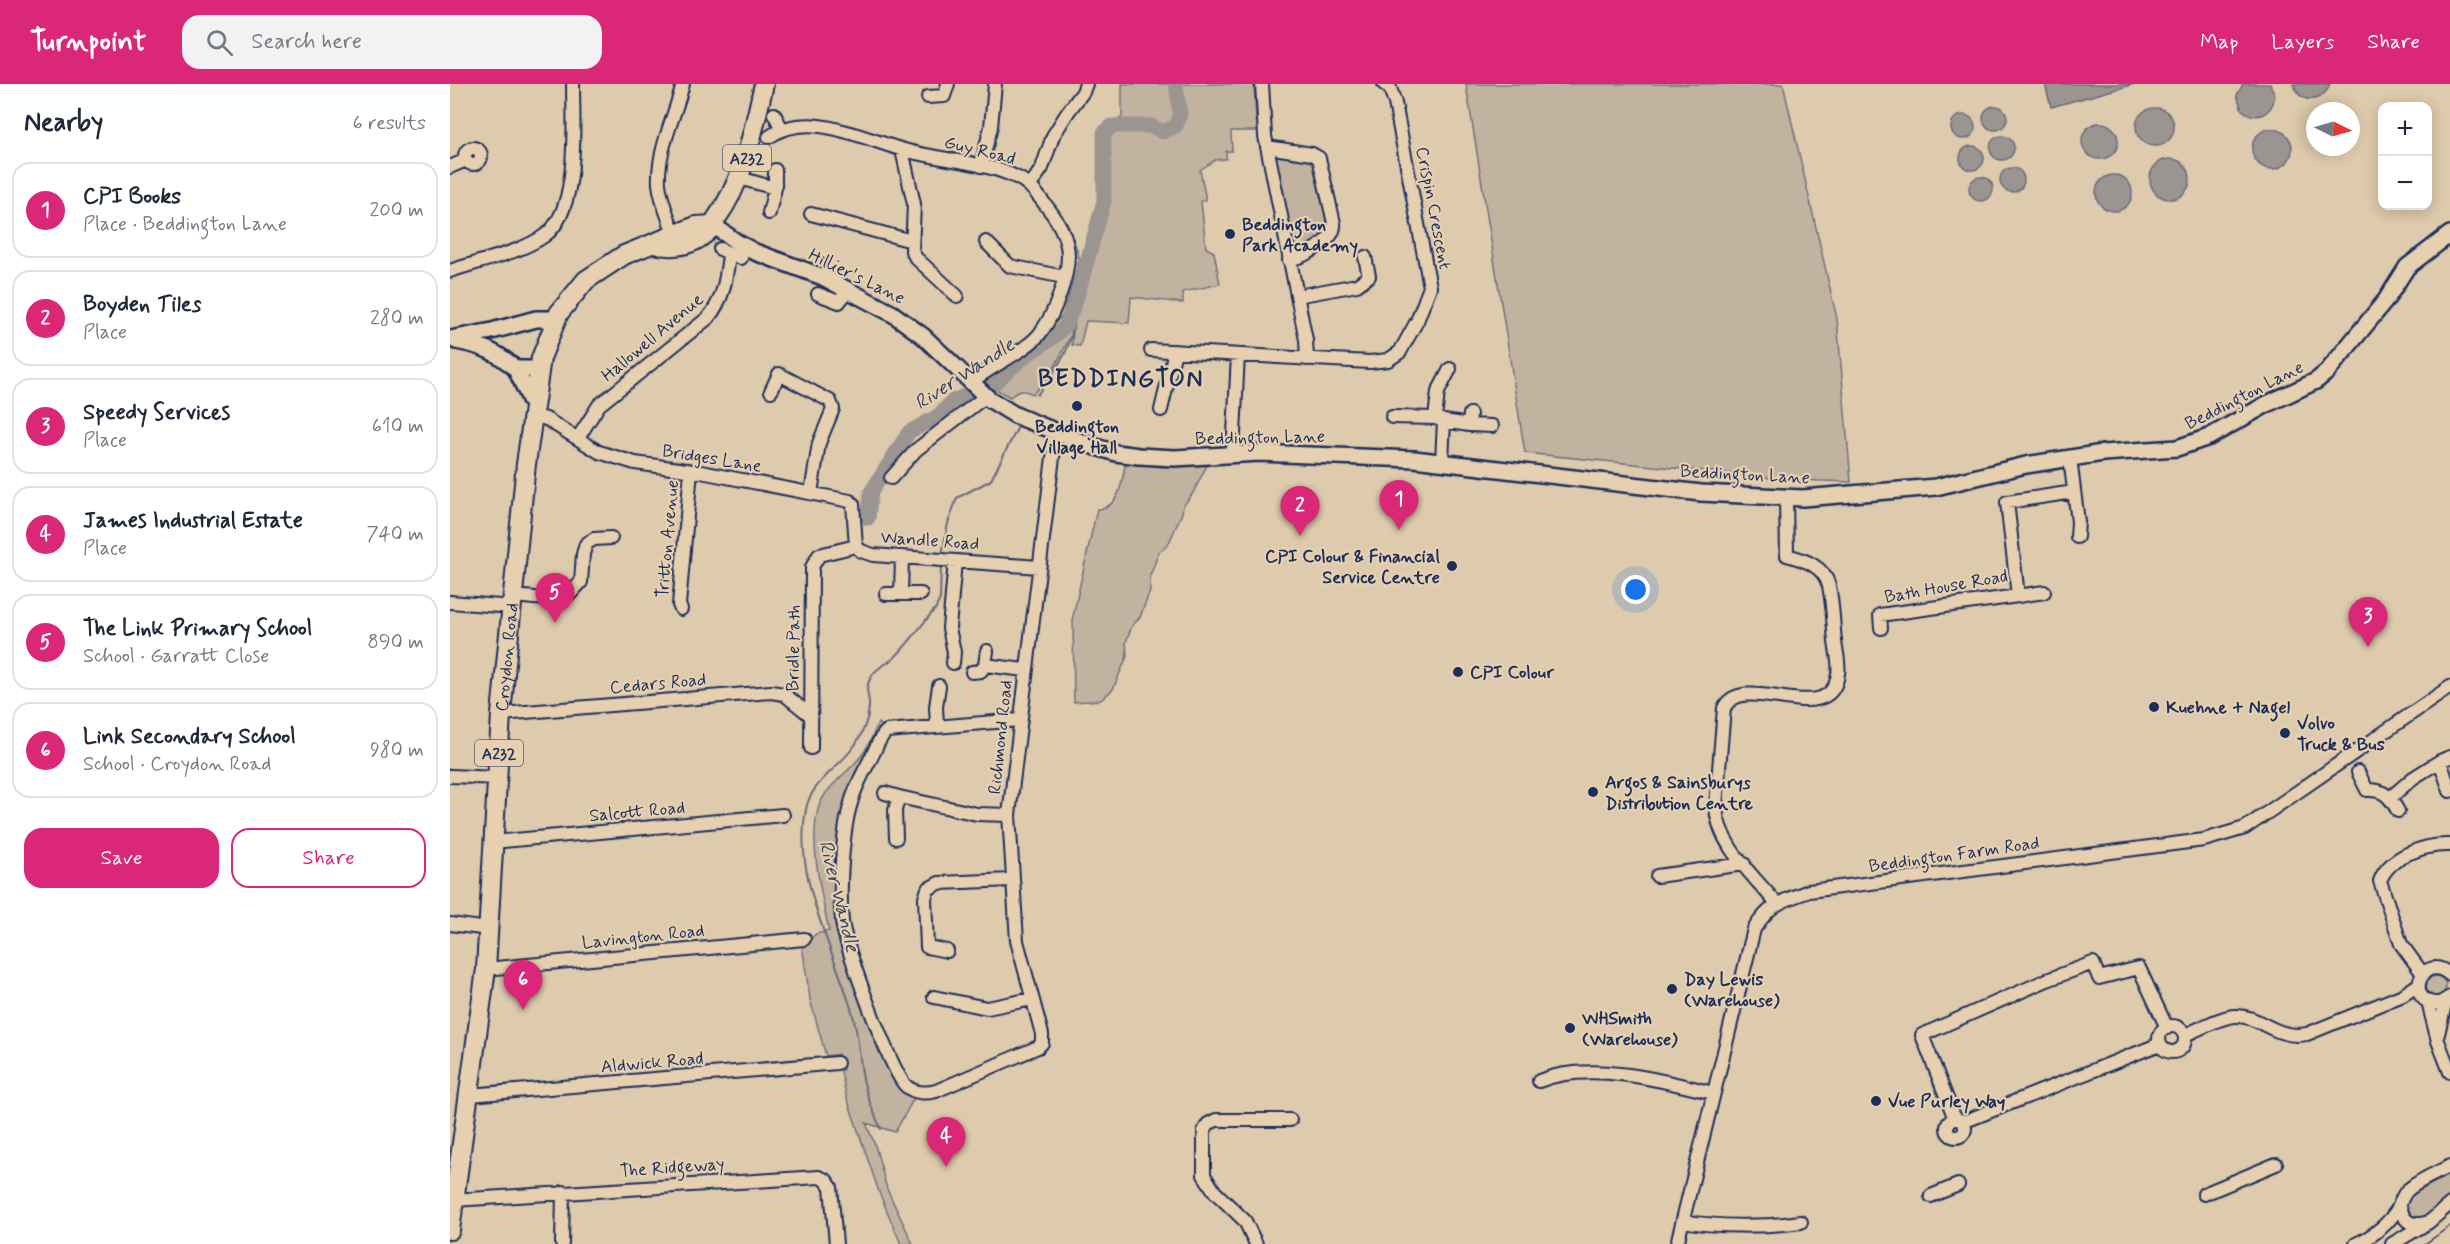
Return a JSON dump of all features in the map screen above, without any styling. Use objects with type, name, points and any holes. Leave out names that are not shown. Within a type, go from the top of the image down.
[{"type":"highway","name":"Croydon Road","points":[[651,244],[669,248],[685,245],[707,233],[713,225],[727,205],[748,155],[764,84]]},
{"type":"highway","name":"Croydon Road","points":[[451,1215],[470,1095],[486,969],[501,714],[538,369],[555,319],[563,305],[586,280],[624,255],[696,226],[713,225]]},
{"type":"main road","name":"Hillier's Lane","points":[[713,225],[738,243],[766,257],[802,269],[876,303],[912,327],[972,382]]},
{"type":"main road","name":"Beddington Lane","points":[[972,382],[986,396],[1021,418],[1056,433],[1129,455],[1175,458],[1233,453],[1442,461],[1667,489],[1786,498],[1936,487],[2026,465],[2103,453],[2152,451],[2195,443],[2233,425],[2267,404],[2316,381],[2335,364],[2386,300],[2407,267],[2450,234]]},
{"type":"main road","points":[[450,340],[485,340],[536,319],[555,319]]},
{"type":"main road","points":[[485,340],[516,369],[532,411]]},
{"type":"main road","points":[[516,369],[538,369]]},
{"type":"street","points":[[450,271],[526,246],[545,236],[558,224],[565,207],[571,175],[573,84]]},
{"type":"street","points":[[674,234],[660,191],[660,170],[683,84]]},
{"type":"street","points":[[928,96],[944,96],[948,84]]},
{"type":"street","points":[[981,166],[991,127],[995,84]]},
{"type":"street","points":[[1030,186],[1042,168],[1053,136],[1086,84]]},
{"type":"street","points":[[1262,84],[1263,123],[1307,359]]},
{"type":"street","name":"Crispin Crescent","points":[[1151,350],[1370,362],[1394,357],[1409,337],[1429,293],[1428,272],[1395,103],[1390,88],[1384,84]]},
{"type":"street","points":[[774,114],[782,129]]},
{"type":"street","name":"Guy Road","points":[[769,137],[782,129],[810,127],[844,129],[902,150],[981,166],[1014,176],[1030,186],[1048,208],[1065,237],[1068,257],[1064,277],[1053,311],[1038,336],[972,382]]},
{"type":"street","points":[[1267,147],[1312,154],[1319,158],[1334,223],[1332,236],[1304,255],[1289,260]]},
{"type":"street","points":[[902,150],[914,204],[913,255],[957,296]]},
{"type":"street","points":[[450,167],[466,160]]},
{"type":"street","points":[[769,213],[775,188],[775,170]]},
{"type":"street","points":[[739,178],[775,188]]},
{"type":"street","points":[[811,214],[912,241]]},
{"type":"street","points":[[986,242],[1010,266],[1064,277]]},
{"type":"street","name":"Hallowell Avenue","points":[[578,438],[599,405],[708,318],[718,305],[730,254]]},
{"type":"street","points":[[1297,296],[1357,285],[1369,276],[1365,257]]},
{"type":"street","points":[[818,294],[839,302],[849,289]]},
{"type":"street","points":[[1161,410],[1175,351]]},
{"type":"street","points":[[1233,453],[1238,355]]},
{"type":"street","points":[[1442,461],[1438,392],[1450,369]]},
{"type":"street","points":[[771,391],[779,374],[830,401],[833,405],[819,443],[811,493]]},
{"type":"street","points":[[891,478],[916,450],[986,396]]},
{"type":"street","name":"Bridges Lane","points":[[532,411],[599,452],[629,462],[691,471],[852,502],[856,546]]},
{"type":"street","points":[[1392,417],[1470,419],[1492,426]]},
{"type":"street","name":"Richmond Road","points":[[937,725],[898,728],[885,732],[855,791],[848,816],[841,900],[842,923],[851,956],[895,1069],[906,1086],[914,1091],[930,1093],[1038,1047],[1042,1042],[1042,1034],[1017,941],[1009,814],[1056,433]]},
{"type":"street","points":[[2070,458],[2078,522],[2077,537]]},
{"type":"street","name":"Tritton Avenue","points":[[681,609],[679,605],[691,471]]},
{"type":"street","points":[[1993,504],[2074,492]]},
{"type":"street","points":[[1776,903],[1722,834],[1717,820],[1716,806],[1724,708],[1727,702],[1741,695],[1814,700],[1832,690],[1839,672],[1832,605],[1827,581],[1812,563],[1787,555],[1786,498]]},
{"type":"street","name":"Bath House Road","points":[[1881,628],[1880,615],[2018,596],[2007,502]]},
{"type":"street","points":[[450,602],[513,602],[545,599],[571,593],[581,582],[586,544],[594,539],[610,538]]},
{"type":"street","name":"Wandle Road","points":[[822,554],[856,546],[865,553],[1039,567]]},
{"type":"street","name":"Bridle Path","points":[[811,748],[812,567],[816,558],[822,554]]},
{"type":"street","points":[[901,594],[902,557]]},
{"type":"street","points":[[952,561],[943,629],[954,652],[953,663]]},
{"type":"street","points":[[2018,596],[2044,592]]},
{"type":"street","points":[[886,594],[921,594]]},
{"type":"street","points":[[972,672],[981,671],[985,665],[987,651]]},
{"type":"street","points":[[985,665],[1025,670]]},
{"type":"street","points":[[939,686],[936,706],[937,725],[1019,720]]},
{"type":"street","name":"Beddington Farm Road","points":[[1677,1244],[1754,929],[1776,903],[1809,891],[2204,840],[2234,833],[2245,828],[2450,687]]},
{"type":"street","name":"Cedars Road","points":[[501,714],[771,692],[784,694],[810,715]]},
{"type":"street","points":[[2390,798],[2413,778],[2445,759],[2450,791]]},
{"type":"street","points":[[2358,772],[2367,790],[2376,789],[2390,798],[2398,811]]},
{"type":"street","points":[[450,776],[498,778]]},
{"type":"street","points":[[885,793],[977,814],[1009,814]]},
{"type":"street","points":[[896,838],[895,810],[899,796]]},
{"type":"street","name":"Salcott Road","points":[[493,842],[783,815]]},
{"type":"street","points":[[2450,844],[2439,844],[2422,849],[2397,860],[2384,871],[2380,881],[2401,944],[2420,979],[2438,1041],[2450,1072]]},
{"type":"street","points":[[1657,876],[1744,864]]},
{"type":"street","points":[[947,951],[927,947],[925,898],[928,889],[939,884],[1012,880]]},
{"type":"street","points":[[450,924],[489,929]]},
{"type":"street","name":"Lavington Road","points":[[486,969],[804,939]]},
{"type":"street","points":[[2401,944],[2415,956],[2447,972]]},
{"type":"street","points":[[2160,1044],[1959,1120],[1922,1035],[2047,980],[2093,963],[2099,978],[2139,968],[2167,1028]]},
{"type":"street","points":[[2185,1035],[2235,1016],[2250,1019],[2282,1034],[2295,1036],[2307,1034],[2403,995],[2433,968],[2447,972]]},
{"type":"street","points":[[2403,995],[2440,1003],[2448,998]]},
{"type":"street","points":[[934,997],[987,1008],[1032,999]]},
{"type":"street","points":[[2438,1041],[2438,1030],[2448,998]]},
{"type":"street","points":[[2177,1027],[2185,1035],[2185,1042],[2178,1052],[2168,1052],[2160,1044],[2161,1032],[2167,1028],[2177,1027]]},
{"type":"street","name":"Aldwick Road","points":[[470,1095],[837,1063]]},
{"type":"street","points":[[1539,1081],[1557,1074],[1647,1076],[1713,1093]]},
{"type":"street","points":[[1256,1244],[1245,1221],[1215,1192],[1206,1179],[1203,1168],[1204,1131],[1208,1124],[1216,1120],[1290,1120]]},
{"type":"street","points":[[2204,1194],[2276,1164]]},
{"type":"street","points":[[2429,1222],[2416,1225],[2408,1222],[2402,1216],[2401,1199],[2410,1188],[2450,1166]]},
{"type":"street","name":"The Ridgeway","points":[[451,1215],[563,1192],[819,1176],[831,1187],[836,1244]]},
{"type":"street","points":[[1931,1196],[1958,1185]]},
{"type":"street","points":[[562,1244],[563,1192]]},
{"type":"street","points":[[2392,1244],[2429,1222],[2450,1204]]},
{"type":"street","points":[[2356,1244],[2371,1237],[2382,1228],[2400,1206]]},
{"type":"street","points":[[1683,1221],[1754,1224],[1801,1222]]},
{"type":"shaded area","points":[[1122,84],[1254,84],[1256,120],[1259,131],[1231,131],[1232,151],[1226,151],[1226,159],[1215,160],[1200,170],[1206,200],[1201,201],[1206,248],[1214,252],[1220,284],[1183,292],[1183,303],[1131,297],[1129,323],[1086,321],[1080,346],[1072,345],[1076,300],[1104,201],[1104,133],[1122,117]]},
{"type":"shaded area","points":[[1466,84],[1783,84],[1837,319],[1851,482],[1791,480],[1525,453]]},
{"type":"shaded area","points":[[2045,84],[2135,84],[2051,107]]},
{"type":"shaded area","points":[[2243,84],[2270,84],[2275,96],[2267,112],[2258,116],[2242,110],[2237,95]]},
{"type":"shaded area","points":[[2294,84],[2330,84],[2322,95],[2306,99],[2296,91]]},
{"type":"shaded area","points":[[1995,106],[2000,107],[2006,113],[2006,123],[2000,129],[1995,130],[1990,129],[1984,123],[1983,118],[1984,113],[1990,107]]},
{"type":"shaded area","points":[[2155,108],[2168,114],[2174,127],[2168,140],[2155,146],[2142,140],[2136,127],[2142,114]]},
{"type":"shaded area","points":[[1963,115],[1968,116],[1974,122],[1974,132],[1968,138],[1963,139],[1958,138],[1952,132],[1951,127],[1952,122],[1958,116]]},
{"type":"shaded area","points":[[2100,123],[2113,128],[2118,141],[2113,154],[2100,159],[2087,154],[2082,141],[2087,128]]},
{"type":"shaded area","points":[[2272,129],[2286,135],[2292,149],[2286,163],[2272,169],[2258,163],[2252,149],[2258,135]]},
{"type":"shaded area","points":[[2002,136],[2010,140],[2014,148],[2010,156],[2002,160],[1994,156],[1990,148],[1994,140]]},
{"type":"shaded area","points":[[1972,146],[1981,149],[1984,158],[1981,167],[1972,170],[1963,167],[1960,158],[1963,149]]},
{"type":"shaded area","points":[[1277,153],[1314,158],[1331,222],[1328,236],[1295,253],[1275,155]]},
{"type":"shaded area","points":[[2170,159],[2184,165],[2190,179],[2184,193],[2170,199],[2156,193],[2150,179],[2156,165]]},
{"type":"shaded area","points":[[2012,168],[2020,172],[2024,180],[2020,188],[2012,192],[2004,188],[2000,180],[2004,172]]},
{"type":"shaded area","points":[[2114,175],[2127,180],[2132,193],[2127,206],[2114,211],[2101,206],[2096,193],[2101,180]]},
{"type":"shaded area","points":[[1976,177],[1986,177],[1993,184],[1993,194],[1986,201],[1976,201],[1969,194],[1969,184]]},
{"type":"shaded area","points":[[1073,238],[1080,260],[1063,315],[1057,321],[1053,319],[1073,247]]},
{"type":"shaded area","points":[[1073,318],[1071,335],[1052,372],[1033,394],[1021,391],[1010,397],[994,388],[1034,353],[1066,333]]},
{"type":"shaded area","points":[[1126,458],[1148,460],[1149,465],[1163,467],[1208,463],[1193,493],[1183,506],[1168,545],[1159,552],[1150,576],[1150,591],[1140,617],[1132,626],[1126,642],[1127,656],[1113,689],[1101,700],[1074,702],[1073,616],[1097,509],[1105,508],[1116,498],[1122,482]]},
{"type":"shaded area","points":[[878,723],[883,726],[854,783],[841,926],[900,1082],[914,1098],[895,1132],[866,1123],[875,1145],[887,1189],[913,1244],[901,1244],[879,1192],[846,1095],[841,1071],[843,1069],[838,1054],[826,1056],[810,999],[802,945],[816,934],[829,931],[816,862],[815,825],[818,809],[828,790],[864,752]]},
{"type":"shaded area","points":[[2432,976],[2440,976],[2446,982],[2446,990],[2440,996],[2432,996],[2426,990],[2426,982]]},
{"type":"shaded area","points":[[2450,1174],[2450,1199],[2426,1219],[2411,1218],[2406,1208],[2408,1197]]},
{"type":"waterway","name":"River Wandle","points":[[868,518],[871,492],[909,432],[938,416],[953,401],[993,384],[1066,325],[1076,300],[1104,201],[1104,133],[1112,126],[1151,126],[1163,132],[1176,126],[1180,115],[1176,84]]},
{"type":"waterway","name":"River Wandle","points":[[1037,395],[1066,351],[1073,328],[1076,300]]},
{"type":"waterway","name":"River Wandle","points":[[942,555],[948,523],[957,498],[991,480],[1020,423]]},
{"type":"waterway","name":"River Wandle","points":[[881,1129],[865,1088],[853,1015],[810,887],[803,835],[809,799],[820,782],[849,753],[863,731],[868,712],[867,690],[871,677],[900,651],[936,608],[940,599],[941,564]]},
{"type":"tram line","points":[[2425,1244],[2450,1226]]},
{"type":"place","name":"Beddington Park Academy","points":[[1230,234]]},
{"type":"place","name":"Beddington Village Hall","points":[[1077,406]]},
{"type":"place","name":"CPI Books","points":[[1399,530]]},
{"type":"place","name":"Boyden Tiles","points":[[1300,536]]},
{"type":"place","name":"CPI Colour & Financial Service Centre","points":[[1452,566]]},
{"type":"place","name":"The Link Primary School","points":[[555,623]]},
{"type":"place","name":"Speedy Services","points":[[2368,647]]},
{"type":"place","name":"CPI Colour","points":[[1458,672]]},
{"type":"place","name":"Kuehne + Nagel","points":[[2154,707]]},
{"type":"place","name":"Volvo Truck & Bus","points":[[2285,733]]},
{"type":"place","name":"Argos & Sainsburys Distribution Centre","points":[[1593,792]]},
{"type":"place","name":"Day Lewis (Warehouse)","points":[[1672,989]]},
{"type":"place","name":"Link Secondary School","points":[[523,1010]]},
{"type":"place","name":"WHSmith (Warehouse)","points":[[1570,1028]]},
{"type":"place","name":"Vue Purley Way","points":[[1876,1101]]},
{"type":"place","name":"James Industrial Estate","points":[[946,1167]]},
{"type":"district","name":"BEDDINGTON","points":[[1121,378]]}]
